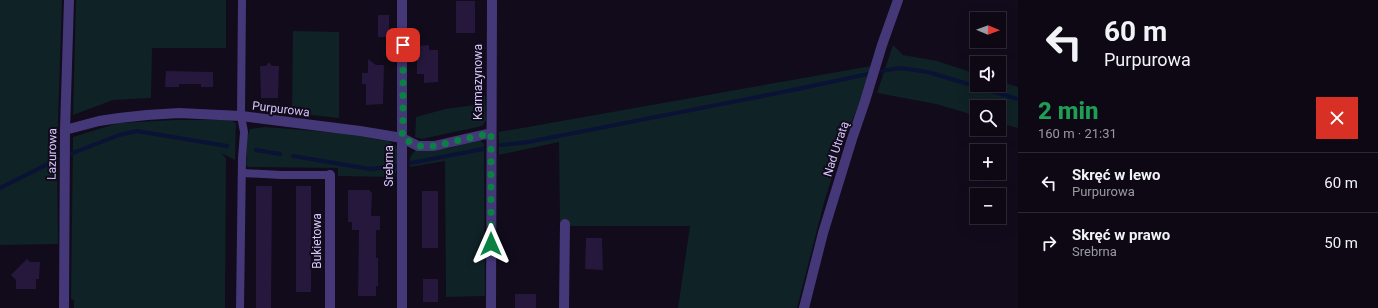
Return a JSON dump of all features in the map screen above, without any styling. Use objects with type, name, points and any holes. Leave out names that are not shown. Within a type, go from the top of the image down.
[{"type":"street","name":"Lazurowa","points":[[64,308],[65,130],[69,0]]},
{"type":"street","name":"Srebrna","points":[[402,0],[402,308]]},
{"type":"street","name":"Karmazynowa","points":[[491,308],[492,0]]},
{"type":"street","name":"Nad Utratą","points":[[804,308],[824,233],[852,139],[898,0]]},
{"type":"street","name":"Purpurowa","points":[[65,130],[99,121],[179,113],[241,116],[360,131],[402,138],[418,146],[429,146],[491,133]]},
{"type":"street","name":"Bukietowa","points":[[330,175],[330,308]]},
{"type":"street","points":[[564,308],[565,224]]},
{"type":"lane","points":[[240,308],[244,132],[241,116],[242,0]]},
{"type":"lane","points":[[242,173],[330,175]]},
{"type":"green space","points":[[0,0],[62,0],[57,151],[58,244],[0,245]]},
{"type":"green space","points":[[76,0],[226,0],[226,48],[152,48],[151,98],[113,100],[73,115]]},
{"type":"green space","points":[[293,31],[339,32],[339,118],[292,113]]},
{"type":"green space","points":[[893,45],[903,55],[937,61],[970,72],[970,92],[1006,92],[1006,83],[1018,87],[1018,128],[1006,125],[1006,100],[970,100],[970,114],[936,104],[877,93]]},
{"type":"green space","points":[[871,66],[864,91],[843,143],[825,199],[797,308],[678,308],[690,226],[571,226],[560,224],[559,142],[499,155],[499,132]]},
{"type":"green space","points":[[485,95],[486,120],[482,126],[422,139],[415,137],[416,117],[445,109],[475,105]]},
{"type":"green space","points":[[176,120],[230,120],[236,123],[235,160],[221,153],[226,158],[225,308],[74,308],[74,300],[71,299],[73,137],[118,123]]},
{"type":"green space","points":[[265,127],[340,133],[388,141],[396,146],[398,154],[396,173],[394,177],[338,176],[338,168],[248,167],[246,165],[247,138],[250,129]]},
{"type":"green space","points":[[474,140],[480,140],[484,144],[485,296],[446,297],[445,161],[410,167],[410,159],[411,155],[417,149],[430,150],[450,148]]},
{"type":"building","points":[[456,1],[475,1],[475,33],[456,33]]},
{"type":"building","points":[[378,15],[389,15],[389,37],[378,37]]},
{"type":"building","points":[[429,45],[429,50],[438,50],[438,82],[424,83],[424,74],[417,74],[417,46]]},
{"type":"building","points":[[368,59],[376,65],[384,65],[383,104],[366,105],[366,84],[362,84],[362,73],[368,73]]},
{"type":"building","points":[[269,62],[272,66],[279,66],[278,98],[261,98],[260,66],[266,66]]},
{"type":"building","points":[[166,71],[213,72],[213,87],[201,87],[201,84],[179,84],[179,87],[165,87]]},
{"type":"building","points":[[256,186],[272,186],[271,308],[256,308]]},
{"type":"building","points":[[296,186],[311,186],[311,292],[296,292]]},
{"type":"building","points":[[348,190],[370,190],[370,192],[372,192],[371,216],[380,216],[380,230],[376,230],[378,286],[376,286],[376,296],[358,296],[359,230],[352,230],[352,222],[348,222]]},
{"type":"building","points":[[422,191],[438,191],[438,248],[422,248]]},
{"type":"building","points":[[586,238],[602,238],[603,270],[585,269]]},
{"type":"building","points":[[27,259],[30,262],[40,262],[39,279],[36,279],[36,289],[16,289],[16,280],[11,275]]},
{"type":"building","points":[[423,279],[438,279],[438,302],[423,302]]},
{"type":"building","points":[[515,294],[536,294],[536,308],[515,308]]},
{"type":"waterway","points":[[882,71],[900,68],[928,72],[1018,99]]},
{"type":"waterway","points":[[501,145],[528,142],[868,74]]},
{"type":"waterway","points":[[70,154],[119,135],[137,131],[227,146]]},
{"type":"waterway","points":[[411,163],[483,149]]},
{"type":"waterway","points":[[256,150],[280,154]]},
{"type":"waterway","points":[[293,156],[370,169],[396,166]]},
{"type":"waterway","points":[[0,188],[58,159]]},
{"type":"route","points":[[403,45],[402,138],[418,146],[434,146],[491,133],[491,244]]}]
